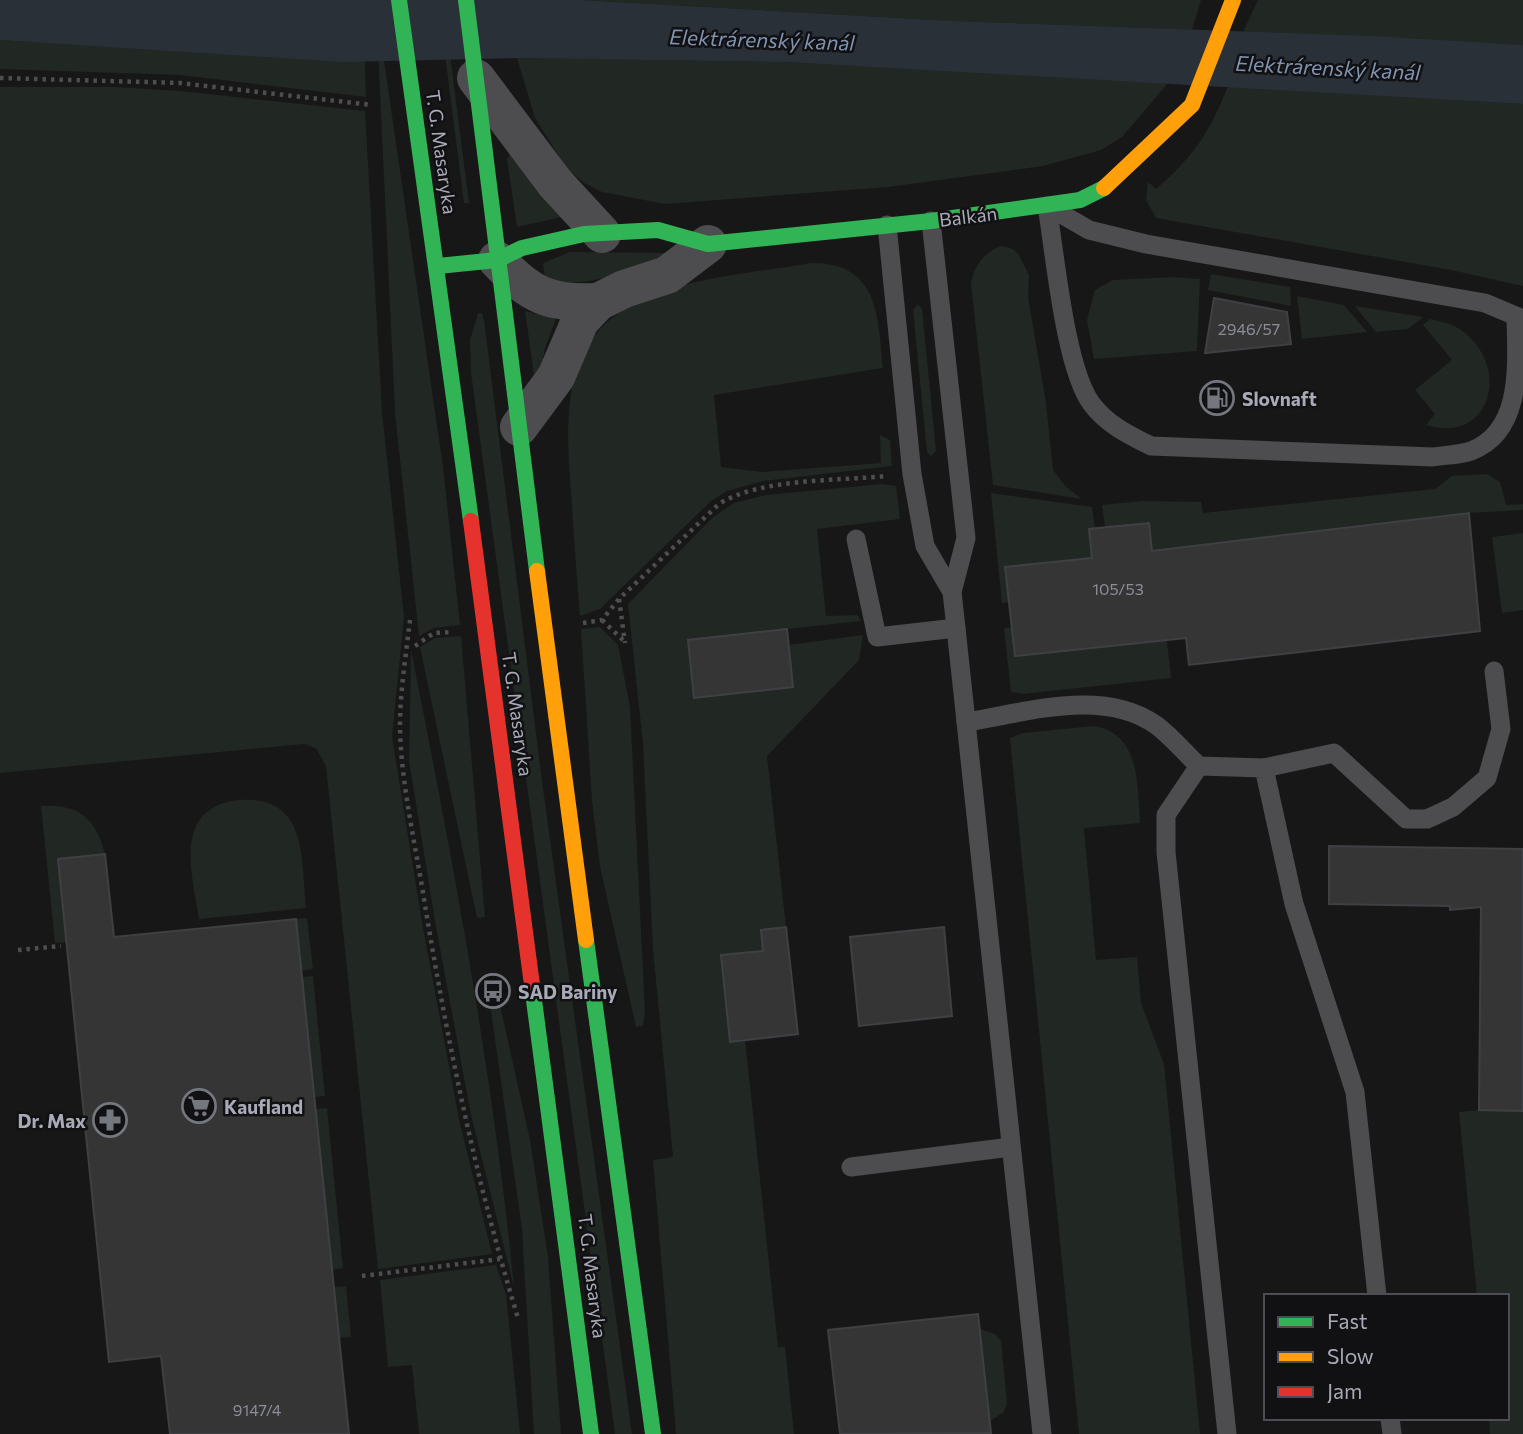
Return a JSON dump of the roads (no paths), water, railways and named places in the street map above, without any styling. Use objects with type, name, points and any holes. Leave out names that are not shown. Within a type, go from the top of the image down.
[{"type":"street","name":"T. G. Masaryka","points":[[399,0],[438,266],[591,1434]]},
{"type":"street","name":"T. G. Masaryka","points":[[466,0],[497,260],[653,1434]]},
{"type":"street","name":"Balkán","points":[[438,266],[497,260],[522,248],[553,239],[657,230],[708,244],[931,220],[1080,200],[1104,188],[1192,105],[1233,0]]},
{"type":"street","points":[[476,78],[555,183],[602,234]]},
{"type":"street","points":[[519,427],[556,377],[580,321],[598,302],[624,289],[667,275],[708,244]]},
{"type":"street","points":[[497,260],[532,292],[550,300],[598,302]]},
{"type":"lane","points":[[1047,206],[1089,230],[1146,244],[1485,303],[1519,318],[1517,398],[1503,431],[1472,451],[1433,457],[1151,446],[1118,430],[1091,404],[1075,371],[1047,206]]},
{"type":"lane","points":[[931,220],[966,538],[952,592],[1042,1434]]},
{"type":"lane","points":[[887,225],[912,474],[925,545],[952,592]]},
{"type":"lane","points":[[856,539],[877,638],[956,628]]},
{"type":"lane","points":[[966,722],[1085,705],[1109,706],[1132,712],[1157,726],[1199,766],[1264,768],[1334,753],[1406,818],[1427,820],[1453,807],[1487,778],[1501,729],[1494,671]]},
{"type":"lane","points":[[1199,766],[1166,815],[1166,852],[1227,1434]]},
{"type":"lane","points":[[1264,768],[1294,904],[1355,1092],[1377,1294]]},
{"type":"lane","points":[[851,1167],[1012,1147]]},
{"type":"water","name":"Elektrárenský kanál","points":[[0,0],[582,0],[953,21],[1371,36],[1523,45],[1523,104],[786,62],[517,58],[343,62],[0,40]]},
{"type":"place","name":"Slovnaft","points":[[1217,398]]},
{"type":"place","name":"SAD Bariny","points":[[493,991]]},
{"type":"place","name":"Kaufland","points":[[199,1106]]},
{"type":"place","name":"Dr. Max","points":[[110,1120]]}]
